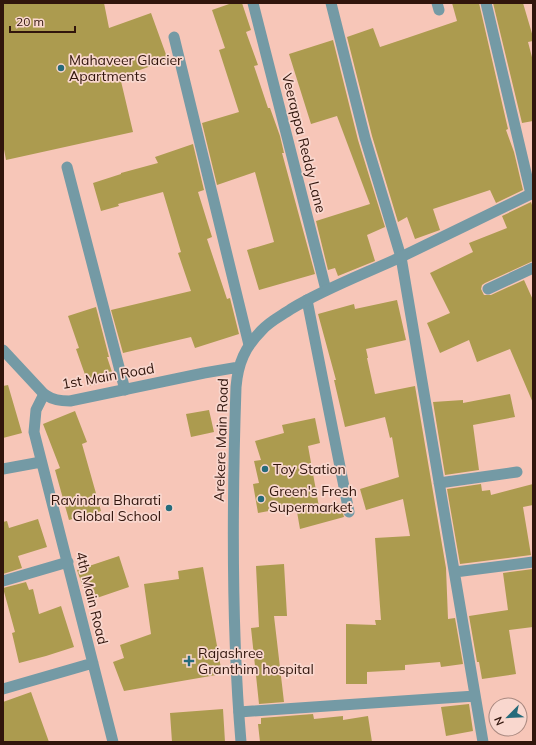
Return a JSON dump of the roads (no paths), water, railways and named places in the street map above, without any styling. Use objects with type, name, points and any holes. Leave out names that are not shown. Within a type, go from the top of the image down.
[{"type":"street","name":"Veerappa Reddy Lane","points":[[253,3],[326,290]]},
{"type":"street","points":[[331,3],[364,138],[401,257],[483,742]]},
{"type":"street","points":[[486,3],[532,194]]},
{"type":"street","points":[[174,37],[249,345]]},
{"type":"street","points":[[68,167],[125,390]]},
{"type":"street","name":"Arekere Main Road","points":[[242,742],[234,625],[233,542],[237,373],[242,357],[249,345],[273,320],[306,300],[401,257],[532,194]]},
{"type":"street","points":[[488,289],[533,268]]},
{"type":"street","points":[[306,300],[349,512]]},
{"type":"street","name":"1st Main Road","points":[[3,350],[44,394],[60,401],[70,401],[239,367]]},
{"type":"street","name":"4th Main Road","points":[[44,394],[36,410],[34,432],[113,742]]},
{"type":"street","points":[[3,469],[42,462]]},
{"type":"street","points":[[439,483],[517,472]]},
{"type":"street","points":[[3,581],[68,562]]},
{"type":"street","points":[[454,572],[533,562]]},
{"type":"street","points":[[3,689],[93,663]]},
{"type":"street","points":[[239,712],[476,696]]},
{"type":"place","name":"Mahaveer Glacier Apartments","points":[[61,68]]},
{"type":"place","name":"Toy Station","points":[[265,469]]},
{"type":"place","name":"Green's Fresh Supermarket","points":[[261,499]]},
{"type":"place","name":"Ravindra Bharati Global School","points":[[169,508]]},
{"type":"place","name":"Rajashree Granthim hospital","points":[[189,661]]}]
